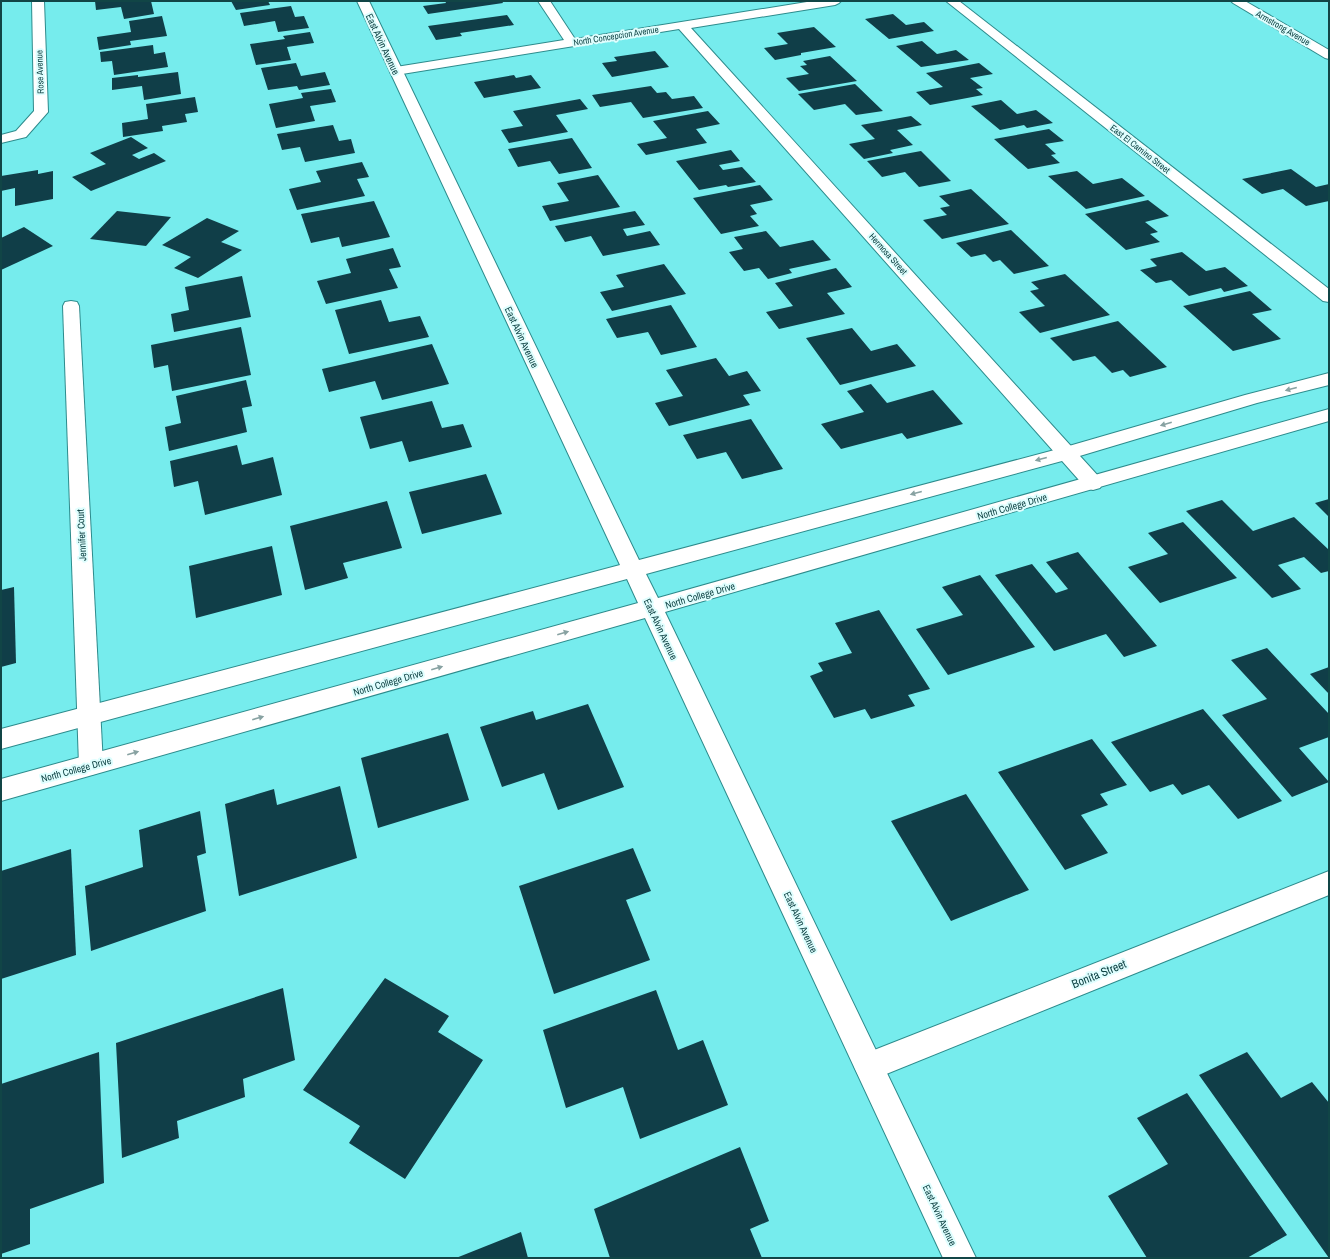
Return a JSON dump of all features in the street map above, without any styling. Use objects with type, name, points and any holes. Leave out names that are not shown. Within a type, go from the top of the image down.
[{"type":"street","name":"Rose Avenue","points":[[1,140],[21,134],[41,112],[38,1]]},
{"type":"street","name":"East Alvin Avenue","points":[[363,1],[960,1258]]},
{"type":"street","points":[[544,1],[572,43]]},
{"type":"street","name":"North Concepcion Avenue","points":[[396,70],[835,1]]},
{"type":"street","name":"East El Camino Street","points":[[952,1],[1329,297]]},
{"type":"street","name":"Armstrong Avenue","points":[[1238,1],[1329,55]]},
{"type":"street","name":"Hermosa Street","points":[[682,25],[1094,483]]},
{"type":"street","name":"Jennifer Court","points":[[71,306],[91,765]]},
{"type":"street","points":[[1,740],[1066,453],[1329,379]]},
{"type":"street","name":"North College Drive","points":[[1,790],[1094,483],[1329,415]]},
{"type":"street","name":"Bonita Street","points":[[869,1066],[1329,883]]},
{"type":"building","points":[[95,1],[151,1],[154,14],[124,19],[121,7],[96,10]]},
{"type":"building","points":[[231,1],[268,1],[270,5],[236,10]]},
{"type":"building","points":[[445,1],[502,1],[503,3],[428,14],[423,6],[446,3]]},
{"type":"building","points":[[291,6],[295,17],[304,16],[309,28],[278,32],[275,21],[244,26],[240,13]]},
{"type":"building","points":[[893,14],[906,25],[924,22],[934,31],[889,39],[865,19]]},
{"type":"building","points":[[507,15],[514,25],[460,33],[462,36],[436,40],[428,26]]},
{"type":"building","points":[[162,16],[167,36],[130,41],[131,45],[99,50],[97,37],[131,32],[129,21]]},
{"type":"building","points":[[814,27],[836,47],[801,53],[801,55],[775,60],[764,48],[788,44],[777,33]]},
{"type":"building","points":[[310,32],[314,43],[287,47],[291,60],[256,65],[250,44],[285,39],[283,36]]},
{"type":"building","points":[[922,41],[937,54],[956,50],[969,60],[921,67],[896,46]]},
{"type":"building","points":[[153,45],[154,54],[165,52],[168,67],[114,75],[112,61],[101,62],[100,52]]},
{"type":"building","points":[[655,51],[669,67],[612,77],[602,63],[617,61],[614,57]]},
{"type":"building","points":[[830,56],[857,81],[799,91],[786,78],[809,74],[800,66],[807,65],[803,61]]},
{"type":"building","points":[[296,63],[301,76],[325,72],[330,85],[299,90],[297,86],[268,90],[261,68]]},
{"type":"building","points":[[979,63],[993,74],[970,78],[983,88],[976,89],[983,95],[930,105],[916,92],[943,87],[926,73]]},
{"type":"building","points":[[178,72],[181,94],[144,100],[142,86],[112,90],[112,78],[138,75],[138,77]]},
{"type":"building","points":[[514,75],[516,78],[531,75],[541,88],[484,98],[474,82]]},
{"type":"building","points":[[855,84],[883,111],[856,115],[845,104],[814,110],[798,94]]},
{"type":"building","points":[[651,86],[657,93],[666,92],[672,99],[694,96],[703,108],[643,118],[631,102],[600,107],[592,95]]},
{"type":"building","points":[[331,89],[336,102],[310,106],[315,121],[276,128],[269,104],[303,98],[301,93]]},
{"type":"building","points":[[195,97],[198,112],[185,114],[187,122],[162,126],[163,131],[123,137],[122,123],[148,119],[146,104]]},
{"type":"building","points":[[580,99],[588,109],[556,115],[568,132],[509,143],[501,130],[523,126],[513,111]]},
{"type":"building","points":[[1001,100],[1017,114],[1036,110],[1053,123],[1027,128],[1024,125],[1000,130],[971,106]]},
{"type":"building","points":[[708,111],[720,124],[696,129],[707,143],[646,155],[637,144],[667,138],[653,121]]},
{"type":"building","points":[[911,116],[922,125],[897,130],[913,145],[890,150],[893,153],[864,159],[849,144],[875,139],[861,125]]},
{"type":"building","points":[[333,125],[339,141],[351,139],[355,153],[305,162],[300,147],[282,150],[277,134]]},
{"type":"building","points":[[1049,129],[1064,141],[1045,144],[1056,154],[1051,155],[1060,163],[1028,169],[994,139]]},
{"type":"building","points":[[131,137],[148,148],[132,155],[139,159],[154,153],[166,161],[91,191],[72,177],[106,164],[90,153]]},
{"type":"building","points":[[572,138],[592,168],[559,174],[550,161],[518,167],[508,149]]},
{"type":"building","points":[[731,150],[740,161],[719,165],[723,170],[742,167],[756,182],[699,190],[676,161]]},
{"type":"building","points":[[921,151],[951,181],[919,187],[905,172],[882,177],[867,161]]},
{"type":"building","points":[[362,162],[369,177],[357,179],[365,196],[297,210],[289,189],[321,182],[316,171]]},
{"type":"building","points":[[1291,169],[1316,187],[1329,184],[1329,201],[1306,206],[1283,189],[1262,194],[1242,179]]},
{"type":"building","points":[[38,170],[38,174],[53,171],[53,199],[15,206],[15,188],[1,191],[1,176]]},
{"type":"building","points":[[1077,171],[1093,184],[1122,178],[1145,196],[1086,209],[1048,176]]},
{"type":"building","points":[[598,175],[620,207],[550,221],[542,206],[569,201],[557,183]]},
{"type":"building","points":[[760,185],[773,200],[750,205],[757,214],[750,216],[759,226],[721,234],[693,198]]},
{"type":"building","points":[[971,189],[1009,224],[942,239],[923,220],[947,215],[940,208],[950,206],[939,196]]},
{"type":"building","points":[[1148,200],[1169,216],[1145,222],[1158,232],[1150,234],[1160,242],[1126,250],[1085,214]]},
{"type":"building","points":[[374,201],[390,237],[342,247],[339,237],[311,243],[301,214]]},
{"type":"building","points":[[117,211],[171,217],[146,246],[90,239]]},
{"type":"building","points":[[635,211],[645,225],[623,229],[627,236],[650,231],[660,245],[603,256],[591,236],[565,242],[555,226]]},
{"type":"building","points":[[207,218],[239,231],[221,242],[242,250],[198,278],[174,268],[191,257],[162,245]]},
{"type":"building","points":[[24,227],[53,246],[1,270],[1,238]]},
{"type":"building","points":[[1011,230],[1049,266],[1014,274],[1000,260],[993,262],[985,254],[971,257],[956,243]]},
{"type":"building","points":[[766,231],[780,247],[813,240],[831,260],[789,269],[792,273],[768,279],[759,268],[744,271],[729,252],[743,249],[734,237]]},
{"type":"building","points":[[393,248],[401,267],[389,269],[398,288],[326,304],[317,281],[351,273],[346,259]]},
{"type":"building","points":[[1182,252],[1206,271],[1225,267],[1248,286],[1224,292],[1221,288],[1189,296],[1171,280],[1156,283],[1140,270],[1157,266],[1150,259]]},
{"type":"building","points":[[664,264],[686,294],[612,311],[600,292],[624,287],[616,275]]},
{"type":"building","points":[[836,268],[852,287],[827,293],[845,314],[779,329],[766,312],[793,306],[775,283]]},
{"type":"building","points":[[1065,274],[1110,315],[1040,333],[1019,312],[1045,306],[1030,291],[1039,289],[1031,282]]},
{"type":"building","points":[[242,276],[251,317],[174,332],[171,314],[189,310],[185,287]]},
{"type":"building","points":[[1250,291],[1272,310],[1252,314],[1281,339],[1233,351],[1183,306]]},
{"type":"building","points":[[381,300],[389,322],[420,316],[429,337],[349,354],[335,310]]},
{"type":"building","points":[[671,305],[697,347],[661,355],[648,332],[617,338],[606,319]]},
{"type":"building","points":[[1118,321],[1167,367],[1130,377],[1123,370],[1112,373],[1095,356],[1073,361],[1050,338]]},
{"type":"building","points":[[241,327],[251,375],[172,391],[168,365],[154,368],[151,345]]},
{"type":"building","points":[[852,328],[871,351],[897,344],[916,366],[840,385],[806,338]]},
{"type":"building","points":[[432,344],[449,384],[382,400],[375,381],[329,392],[322,369]]},
{"type":"building","points":[[716,358],[729,376],[747,371],[761,391],[743,395],[750,405],[669,426],[655,403],[683,396],[666,370]]},
{"type":"building","points":[[246,380],[252,406],[242,408],[247,432],[169,451],[165,427],[181,423],[176,396]]},
{"type":"building","points":[[871,384],[887,403],[933,390],[963,424],[907,439],[902,433],[841,449],[821,424],[864,412],[847,391]]},
{"type":"building","points":[[432,401],[442,428],[463,424],[472,447],[409,462],[402,441],[370,449],[360,417]]},
{"type":"building","points":[[751,419],[783,469],[742,479],[726,452],[697,459],[683,435]]},
{"type":"building","points":[[237,445],[242,465],[273,457],[282,495],[205,515],[198,481],[174,487],[170,461]]},
{"type":"building","points":[[486,474],[502,514],[422,534],[409,492]]},
{"type":"building","points":[[1329,499],[1329,517],[1315,503]]},
{"type":"building","points":[[1222,500],[1253,531],[1294,517],[1329,550],[1329,571],[1321,573],[1304,557],[1278,565],[1301,589],[1272,598],[1186,511]]},
{"type":"building","points":[[387,501],[402,548],[343,563],[348,578],[305,590],[290,526]]},
{"type":"building","points":[[1183,522],[1237,578],[1160,603],[1128,567],[1168,554],[1148,533]]},
{"type":"building","points":[[272,546],[282,595],[196,618],[189,566]]},
{"type":"building","points":[[1078,552],[1157,646],[1124,657],[1106,634],[1054,651],[995,575],[1032,564],[1056,593],[1068,589],[1046,562]]},
{"type":"building","points":[[980,575],[1035,647],[948,675],[916,629],[963,615],[942,587]]},
{"type":"building","points":[[14,587],[16,663],[1,667],[1,590]]},
{"type":"building","points":[[879,610],[930,689],[908,695],[915,706],[871,719],[865,709],[834,718],[810,676],[823,671],[818,663],[852,653],[835,623]]},
{"type":"building","points":[[1267,648],[1329,714],[1329,737],[1299,748],[1329,782],[1292,797],[1222,715],[1267,699],[1231,660]]},
{"type":"building","points":[[1329,667],[1329,694],[1310,674]]},
{"type":"building","points":[[588,704],[624,787],[558,810],[544,773],[502,787],[480,727],[533,711],[536,720]]},
{"type":"building","points":[[1203,709],[1282,801],[1238,819],[1209,785],[1182,795],[1173,784],[1150,792],[1111,742]]},
{"type":"building","points":[[448,733],[469,800],[378,828],[361,758]]},
{"type":"building","points":[[1092,739],[1127,785],[1100,794],[1108,805],[1081,815],[1108,853],[1065,870],[998,772]]},
{"type":"building","points":[[340,786],[357,858],[239,896],[225,804],[274,789],[277,805]]},
{"type":"building","points":[[966,794],[1029,890],[951,921],[891,821]]},
{"type":"building","points":[[200,811],[206,853],[197,856],[206,911],[91,951],[85,886],[143,867],[139,830]]},
{"type":"building","points":[[633,848],[651,891],[626,900],[650,960],[554,994],[519,886]]},
{"type":"building","points":[[71,849],[76,955],[1,979],[1,871]]},
{"type":"building","points":[[385,978],[449,1016],[438,1032],[483,1060],[405,1179],[349,1143],[360,1126],[303,1090]]},
{"type":"building","points":[[283,988],[295,1060],[243,1079],[245,1097],[177,1121],[179,1138],[122,1158],[116,1043]]},
{"type":"building","points":[[656,990],[678,1050],[703,1040],[728,1105],[640,1139],[623,1087],[566,1108],[543,1030]]},
{"type":"building","points":[[99,1052],[104,1183],[30,1209],[30,1244],[1,1254],[1,1084]]},
{"type":"building","points":[[1247,1052],[1281,1098],[1312,1082],[1329,1103],[1329,1258],[1199,1075]]},
{"type":"building","points":[[1187,1093],[1287,1235],[1247,1258],[1147,1258],[1108,1196],[1168,1164],[1137,1118]]},
{"type":"building","points":[[740,1147],[769,1221],[750,1229],[762,1258],[610,1258],[594,1209]]},
{"type":"building","points":[[521,1232],[528,1258],[456,1258]]}]
